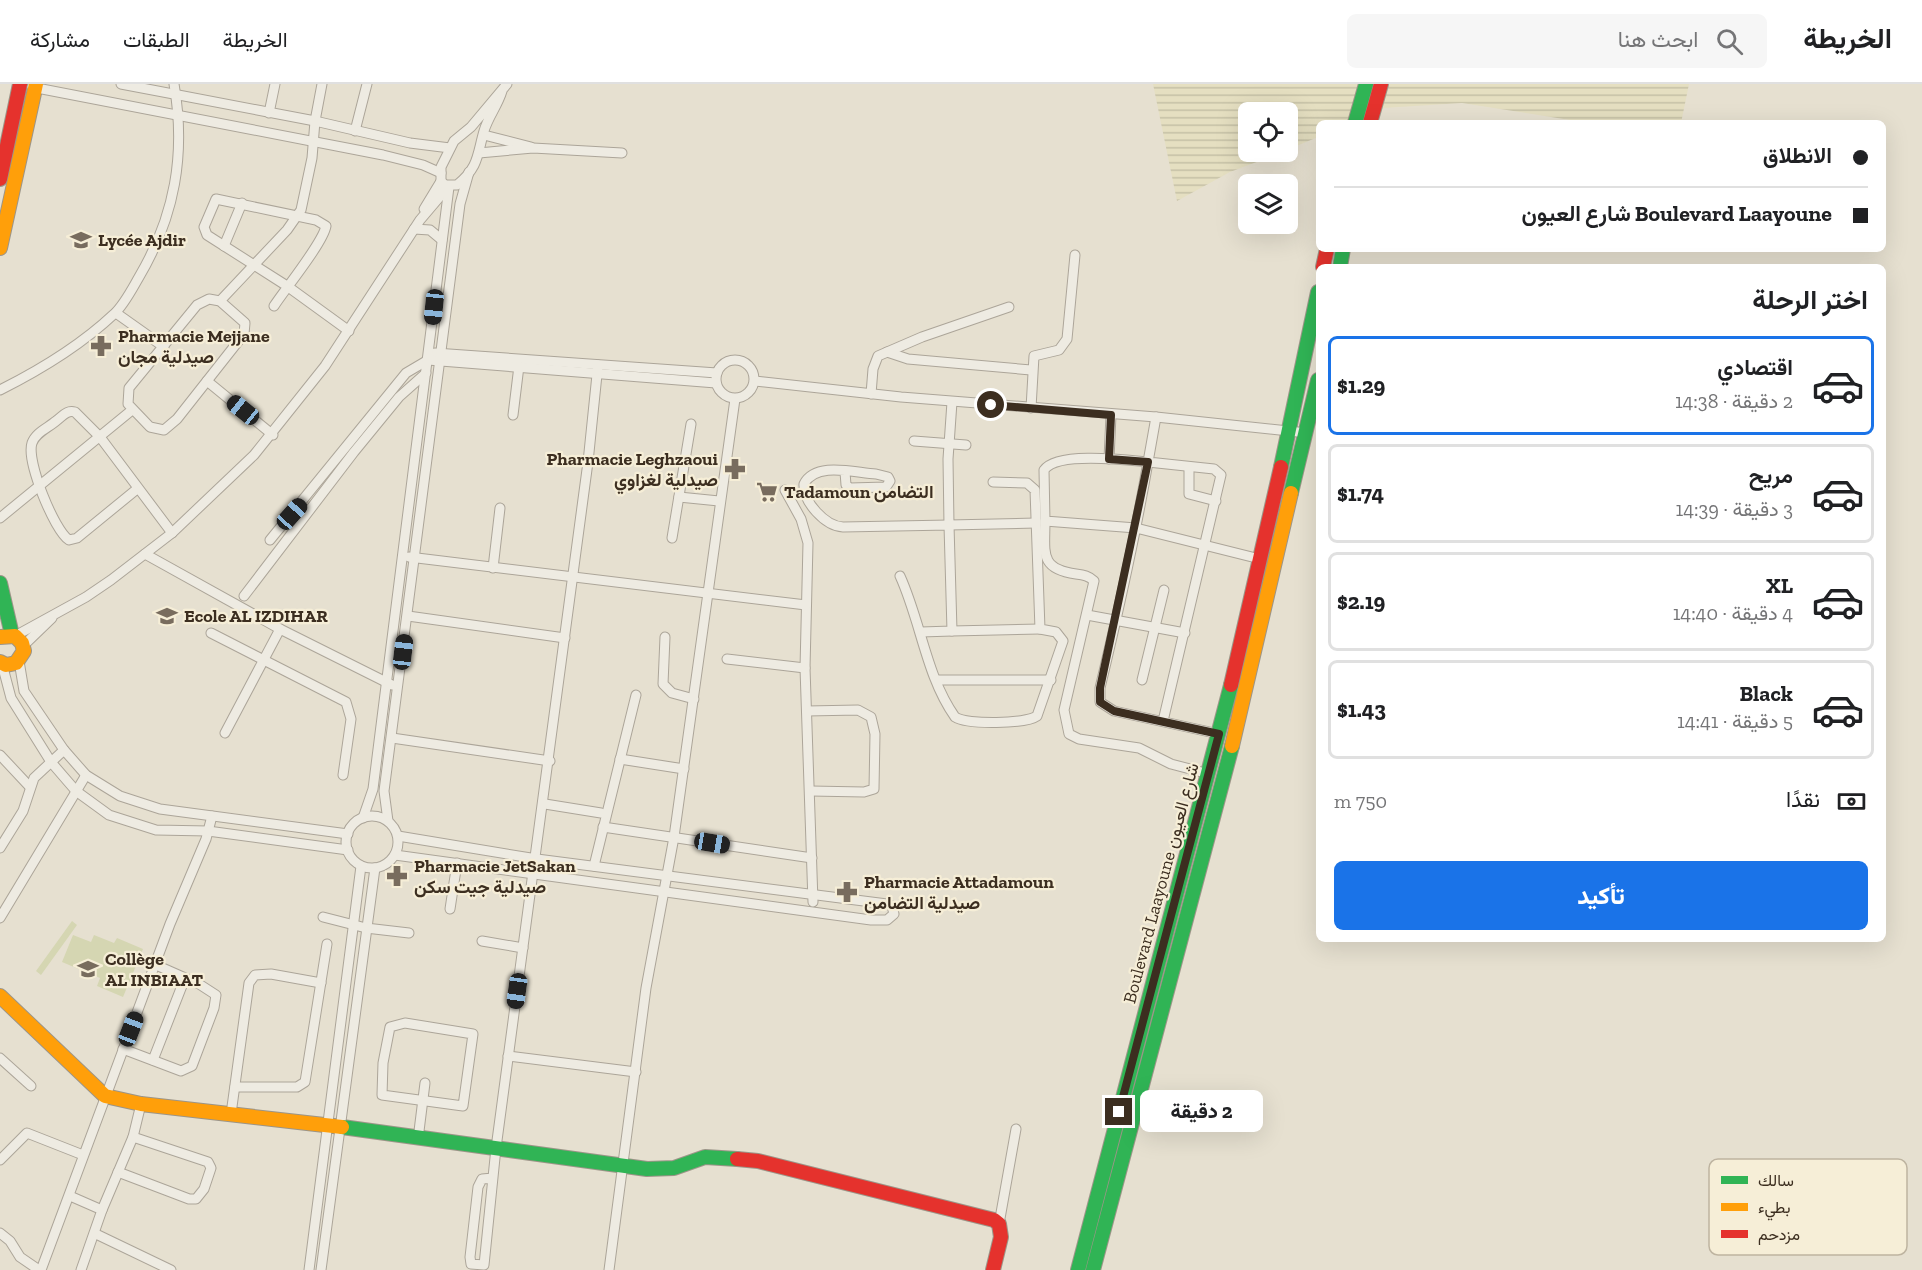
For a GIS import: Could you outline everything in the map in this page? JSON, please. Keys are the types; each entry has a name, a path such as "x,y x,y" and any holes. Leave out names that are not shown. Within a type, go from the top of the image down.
{"street":[{"path":"0,179 19,84 415,162 445,182 456,185 469,172"},
{"path":"121,84 315,121 410,143 450,148"},
{"path":"0,390 65,354 116,313 162,235 176,175 179,116 174,84"},
{"path":"269,113 275,84"},
{"path":"220,301 297,217 307,185 322,84"},
{"path":"356,131 367,84"},
{"path":"1356,120 1366,84"},
{"path":"1371,120 1381,84"},
{"path":"0,248 3,216 35,86"},
{"path":"363,818 373,789 404,557 429,356 450,148 458,137 471,127 504,87"},
{"path":"388,821 379,817 363,818 356,822 348,834 348,850 353,860 362,866 375,868 383,866 395,855 398,836 388,821 384,798 460,204 469,172 480,153 484,134 504,87"},
{"path":"471,127 477,128 484,134 533,148"},
{"path":"480,153 533,148 622,153"},
{"path":"13,639 86,597 145,554 172,532 273,435 326,366 445,182"},
{"path":"274,306 287,286 326,228 320,222 218,199 212,205 205,231 211,238 287,286 349,331"},
{"path":"224,246 242,203"},
{"path":"414,229 430,230 442,240"},
{"path":"1030,408 1032,360 1037,353 1054,351 1065,344 1075,255"},
{"path":"209,299 220,301 244,322 246,330 207,381 164,430 150,427 132,410 126,399 129,388 201,302 209,299"},
{"name":"Boulevard Laayoune شارع العيون","path":"1078,1270 1219,734 1291,431 1316,302"},
{"path":"871,394 875,359 922,337 1009,307"},
{"path":"116,313 164,347"},
{"path":"887,352 908,359 1032,370"},
{"path":"270,540 406,373 429,356 598,369 716,383"},
{"path":"441,357 519,366 717,373"},
{"path":"728,361 743,362 750,366 754,381 749,393 735,399 724,395 716,383 717,373 728,361"},
{"path":"513,415 519,366"},
{"path":"493,1178 482,1179 478,1187 471,1244 471,1264 483,1267 493,1178 496,1148 550,761 598,369"},
{"path":"244,596 354,452 399,398 426,373"},
{"path":"207,381 273,435"},
{"path":"754,381 952,402 1156,417 1307,433"},
{"name":"Boulevard Laayoune شارع العيون","path":"1093,1270 1214,821 1316,390"},
{"path":"609,1270 646,988 666,891 735,399"},
{"path":"952,402 948,444 952,631"},
{"path":"0,518 40,488 132,410"},
{"path":"138,489 77,538 69,540 57,526 40,488 31,448 37,435 67,412 73,411 100,437 172,532"},
{"path":"1109,459 1111,415"},
{"path":"1156,417 1136,528 1100,688 1100,702 1114,711 1219,734"},
{"path":"672,538 691,424"},
{"path":"914,441 966,445"},
{"path":"1040,630 1041,522 1047,466 1060,460 1109,459 1214,469 1220,472 1216,501 1162,721"},
{"path":"1189,468 1189,494 1216,501"},
{"path":"845,472 816,472 804,484 809,500 831,525 843,527 1041,522 1136,528 1260,559"},
{"path":"993,482 1032,484 1051,567 1058,571 1090,577 1094,580 1064,710 1069,734 1079,740 1139,748 1171,764 1209,774"},
{"path":"785,490 801,519 808,543 805,668 811,791 812,911"},
{"path":"679,497 719,501"},
{"path":"493,568 500,508"},
{"path":"145,554 280,629 399,688"},
{"path":"404,557 707,595 806,605"},
{"path":"900,576 921,632 929,663 955,717 960,721 980,722 1034,719 1041,711 1060,655 1063,638 1056,632 1040,630 921,632"},
{"path":"0,583 24,691 64,750 86,775 139,804 348,834"},
{"path":"1142,680 1164,590"},
{"path":"1087,615 1185,633"},
{"path":"408,616 565,638"},
{"path":"225,733 280,629"},
{"path":"211,633 346,702 351,719 343,775"},
{"path":"665,637 663,684 672,693 694,699"},
{"path":"727,659 805,668"},
{"path":"19,661 12,664 1,663 11,698 51,762 76,791 91,804 130,823 156,830 208,831 348,850"},
{"path":"938,680 1051,680"},
{"path":"594,866 636,695"},
{"path":"807,711 863,711 871,717 875,734 876,778 871,791 811,791"},
{"path":"392,738 550,761"},
{"path":"1,844 27,801 29,786 64,750"},
{"path":"0,755 29,786"},
{"path":"620,759 684,769"},
{"path":"0,918 86,775"},
{"path":"544,804 601,813"},
{"path":"0,1233 10,1241 20,1257 40,1270 70,1196 105,1096 212,816"},
{"path":"603,827 812,858"},
{"path":"395,855 717,897 880,921 891,919 894,910 887,904 813,897 537,859 398,836"},
{"path":"450,909 457,863"},
{"path":"321,1270 354,924 362,866"},
{"path":"309,1270 375,868"},
{"path":"717,897 720,883"},
{"path":"324,916 366,928 409,933"},
{"path":"482,941 523,948"},
{"path":"235,1086 297,1087 305,1082 327,944"},
{"path":"123,1049 177,1071 189,1069 206,1030 216,995 156,965"},
{"path":"231,1114 249,983 255,975 271,974 321,983"},
{"path":"153,1060 185,978"},
{"path":"0,996 105,1096 141,1104 647,1169 674,1168 705,1157 758,1161 980,1215 999,1224"},
{"path":"405,1023 472,1033 472,1054 464,1106 423,1102 381,1093 390,1027 405,1023"},
{"path":"508,1056 636,1072"},
{"path":"0,1058 30,1086"},
{"path":"418,1138 425,1083"},
{"path":"81,1270 96,1234 102,1210 133,1137 141,1104"},
{"path":"993,1270 1001,1237 999,1224 1016,1129"},
{"path":"0,1160 27,1133 83,1155"},
{"path":"118,1172 189,1199 196,1199 204,1189 211,1168 208,1162 133,1137"},
{"path":"70,1196 102,1210"},
{"path":"96,1234 171,1270"}],"shaded area":[{"path":"1153,84 1689,84 1682,120 1570,120 1462,103 1383,108 1359,120 1316,120 1316,138 1298,145 1298,102 1238,102 1238,162 1256,162 1230,172 1177,201"}],"green space":[{"path":"72,921 77,925 41,975 36,971"},
{"path":"73,935 91,942 94,935 114,943 117,938 143,949 123,997 97,986 100,978 62,962"}],"traffic: fast":[{"path":"1356,120 1366,84"},
{"path":"1340,264 1342,252"},
{"path":"1281,467 1316,301"},
{"path":"1291,493 1316,388"},
{"path":"0,583 12,635"},
{"path":"1078,1270 1231,685"},
{"path":"1093,1270 1232,746"},
{"path":"342,1127 647,1169 674,1168 705,1157 737,1159"}],"traffic: slow":[{"path":"0,248 36,84"},
{"path":"1232,746 1291,493"},
{"path":"0,637 15,636 22,643 24,651 16,663 6,665 0,662"},
{"path":"0,996 105,1096 141,1104 342,1127"}],"traffic: jam":[{"path":"0,179 20,84"},
{"path":"1371,120 1381,84"},
{"path":"1324,264 1326,252"},
{"path":"1231,685 1281,467"},
{"path":"737,1159 758,1161 994,1220 999,1224 1001,1237 993,1270"}],"place":[{"name":"Lycée Ajdir","path":"81,240"},
{"name":"Pharmacie Mejjane صيدلية مجان","path":"101,346"},
{"name":"Pharmacie Leghzaoui صيدلية لغزاوي","path":"735,469"},
{"name":"Tadamoun التضامن","path":"767,492"},
{"name":"Ecole AL IZDIHAR","path":"167,616"},
{"name":"Pharmacie JetSakan صيدلية جيت سكن","path":"397,876"},
{"name":"Pharmacie Attadamoun صيدلية التضامن","path":"847,892"},
{"name":"Collège AL INBIAAT","path":"88,969"}],"route":[{"path":"991,405 1111,415 1109,459 1148,462 1129,564 1100,688 1100,702 1114,711 1219,734 1119,1112"}]}
